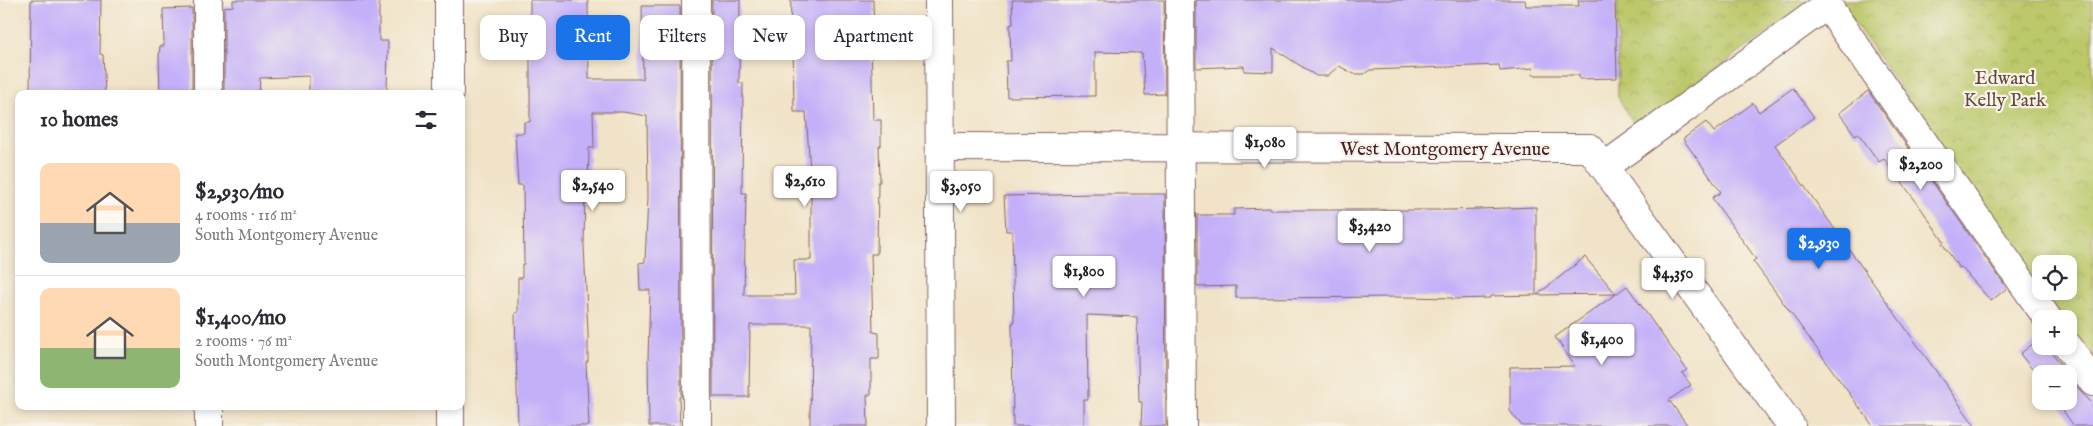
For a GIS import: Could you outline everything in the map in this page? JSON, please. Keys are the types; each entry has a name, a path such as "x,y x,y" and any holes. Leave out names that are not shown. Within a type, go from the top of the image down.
{"street":[{"path":"208,0 208,90"},
{"path":"449,0 449,90"},
{"path":"696,0 697,426"},
{"path":"939,0 941,426"},
{"path":"1180,0 1182,426"},
{"path":"1791,426 1597,158 1827,5 2042,310"},
{"name":"West Montgomery Avenue","path":"940,147 1181,147 1597,158"},
{"path":"2074,355 2093,382"},
{"path":"209,410 209,426"},
{"path":"450,410 450,426"}],"green space":[{"path":"1617,0 1812,0 1636,128 1618,97"},
{"name":"Edward Kelly Park","path":"1839,0 2093,0 2093,366 2077,343 2077,310 2054,310 2047,300 2077,300 2077,255 2032,255 2032,279"}],"building":[{"path":"31,0 101,0 100,54 103,55 105,90 30,90"},
{"path":"233,0 379,0 379,41 388,41 387,90 309,90 309,76 260,78 259,90 224,90 224,7 233,6"},
{"path":"530,0 588,0 588,15 556,15 556,60 589,60 589,79 643,79 643,60 680,60 680,426 649,426 650,290 640,290 639,263 645,262 648,197 647,116 623,112 593,112 594,148 589,148 588,185 585,185 584,245 588,333 588,362 586,362 589,426 518,426 515,313 518,312 518,278 522,278 522,264 524,264 523,185 518,185 515,133 524,133 524,122 530,122 530,60 546,60 546,15 530,15"},
{"path":"712,0 740,0 740,15 734,15 734,60 739,60 739,83 743,83 742,193 746,193 744,295 795,295 794,260 811,260 811,184 806,112 794,112 793,60 805,60 805,15 791,15 791,0 873,0 873,15 815,15 815,60 872,60 873,120 881,120 877,254 871,254 873,332 879,333 879,359 871,359 871,395 867,395 868,426 810,426 811,325 750,325 749,397 713,397 712,60 724,60 724,15 712,15"},
{"path":"1012,0 1164,0 1165,94 1145,95 1142,53 1095,52 1095,96 1007,97 1006,61 1011,61 1010,25 1013,24"},
{"path":"1196,0 1525,0 1526,6 1579,6 1578,0 1615,0 1617,78 1579,79 1579,75 1532,75 1533,68 1500,71 1499,65 1370,70 1364,74 1354,74 1339,66 1327,76 1316,76 1273,48 1273,72 1244,71 1244,66 1196,68"},
{"path":"642,6 680,6 680,15 642,15"},
{"path":"192,8 192,90 160,90 159,56 160,46 164,46 163,9"},
{"path":"1793,88 1814,117 1775,145 1975,426 1873,426 1753,261 1756,259 1712,198 1721,192 1683,139 1706,122 1714,132 1753,103 1759,112"},
{"path":"1868,91 2007,288 1991,301 1961,267 1959,268 1918,204 1884,159 1879,162 1858,133 1855,135 1839,113"},
{"path":"1165,194 1166,426 1141,426 1142,402 1139,402 1137,317 1087,315 1088,400 1084,400 1084,426 1013,426 1012,323 1014,323 1012,231 1006,231 1004,196"},
{"path":"1536,207 1536,295 1452,299 1409,297 1236,298 1236,286 1197,287 1197,215 1234,215 1234,209 1271,208 1271,210 1450,210"},
{"path":"1585,257 1616,294 1537,295"},
{"path":"1627,286 1687,370 1682,373 1691,385 1669,400 1688,426 1522,426 1510,411 1510,367 1575,366 1555,337"},
{"path":"2032,344 2032,355 2054,355 2061,365 2032,365 2032,369 2020,354"},
{"path":"2077,386 2093,404 2093,426 2074,426 2062,410 2077,410"}]}
